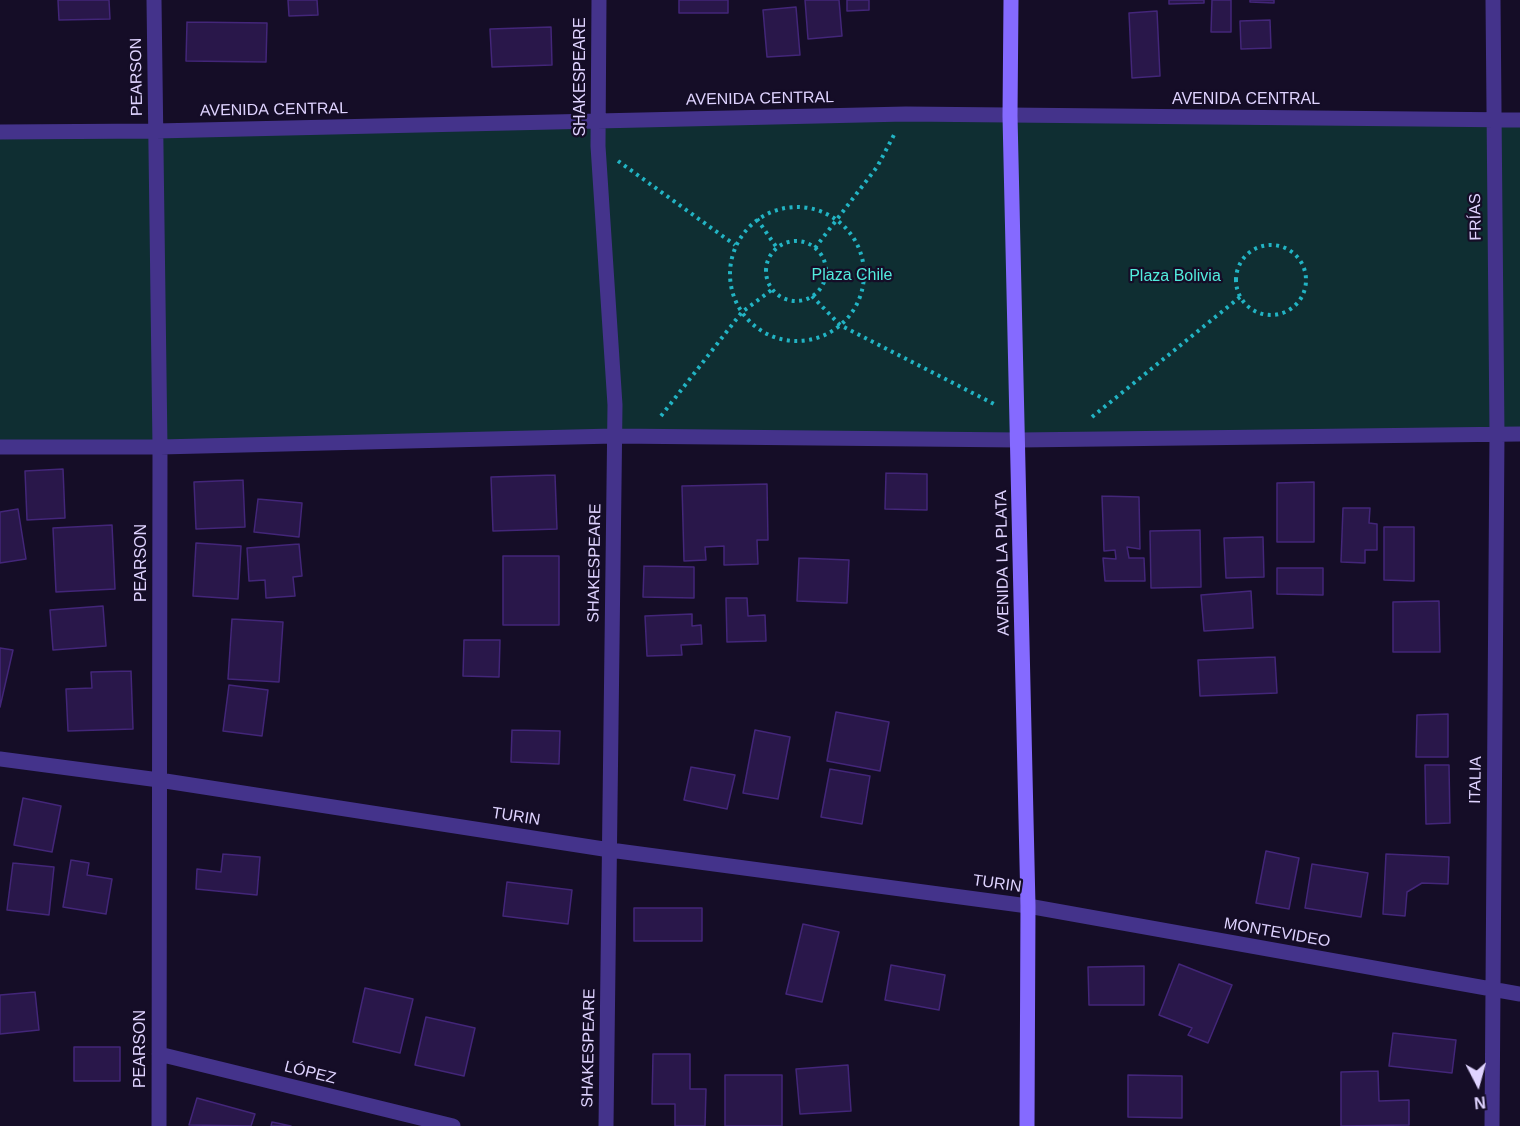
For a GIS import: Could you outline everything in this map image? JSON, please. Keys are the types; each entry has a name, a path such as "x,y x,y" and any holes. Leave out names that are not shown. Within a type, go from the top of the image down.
{"main road":[{"name":"AVENIDA LA PLATA","path":"1011,0 1010,117 1028,906 1027,1126"}],"street":[{"name":"PEARSON","path":"154,0 160,447 159,1126"},
{"name":"SHAKESPEARE","path":"599,0 598,146 615,405 606,1126"},
{"name":"FRÍAS","path":"1493,0 1497,434"},
{"name":"AVENIDA CENTRAL","path":"0,132 156,131 906,114 1010,117 1520,120"},
{"name":"ITALIA","path":"1492,1126 1497,434"},
{"path":"0,447 160,447 614,436 1064,440 1520,434"},
{"name":"TURIN","path":"0,759 159,780 610,850 1028,906"},
{"name":"MONTEVIDEO","path":"1028,906 1520,994"},
{"name":"LÓPEZ","path":"159,1054 453,1126"}],"path":[{"path":"815,248 877,167 906,114"},
{"path":"598,146 735,245"},
{"path":"786,207 808,207 829,213 838,220 847,227 859,246 865,268 863,291 853,312 840,325 816,339 794,342 771,336 752,325 742,312 730,287 729,266 735,245 747,226 757,219 786,207"},
{"path":"757,219 777,248"},
{"path":"796,242 815,248 825,263 826,273 819,290 812,296 794,301 784,298 773,289 766,275 767,265 777,248 796,242"},
{"path":"1262,246 1286,247 1302,264 1306,275 1305,287 1294,307 1273,315 1261,315 1251,310 1240,297 1235,281 1237,269 1251,250 1262,246"},
{"path":"646,436 742,312 773,289"},
{"path":"812,296 840,325 1018,416"},
{"path":"1064,440 1240,297"}],"green space":[{"path":"599,120 1520,120 1520,437 0,447 0,132"}],"building":[{"path":"58,0 109,0 110,19 59,20"},
{"path":"288,0 317,0 318,15 289,16"},
{"path":"679,0 728,0 728,13 679,13"},
{"path":"805,0 839,0 842,36 808,39"},
{"path":"847,0 869,0 869,10 847,11"},
{"path":"1169,0 1204,0 1204,3 1169,4"},
{"path":"1212,0 1231,0 1231,32 1211,32"},
{"path":"1250,0 1274,0 1274,3 1250,2"},
{"path":"796,7 800,55 767,57 763,10"},
{"path":"1157,11 1160,76 1132,78 1129,13"},
{"path":"1270,20 1271,48 1241,49 1240,21"},
{"path":"187,22 267,23 266,62 186,61"},
{"path":"551,27 552,65 492,67 490,29"},
{"path":"63,469 65,518 27,520 25,471"},
{"path":"886,473 927,474 927,510 885,509"},
{"path":"555,475 557,529 493,531 491,477"},
{"path":"243,480 245,527 196,529 194,482"},
{"path":"1314,482 1314,542 1277,542 1277,483"},
{"path":"767,484 768,540 757,540 758,564 724,565 724,546 705,547 706,560 684,561 682,486"},
{"path":"1102,496 1139,497 1140,549 1127,547 1129,558 1144,558 1145,581 1105,581 1103,558 1116,559 1115,550 1104,551"},
{"path":"258,499 302,503 299,537 254,532"},
{"path":"1343,508 1370,508 1369,523 1377,524 1377,550 1365,550 1365,563 1341,562"},
{"path":"18,509 26,559 0,563 0,512"},
{"path":"112,525 115,589 56,592 53,528"},
{"path":"1384,527 1414,527 1414,581 1384,580"},
{"path":"1200,530 1201,587 1151,588 1150,531"},
{"path":"1263,537 1264,577 1226,578 1224,538"},
{"path":"196,543 241,546 238,599 193,596"},
{"path":"299,544 302,576 293,577 295,596 266,598 265,580 249,581 247,548"},
{"path":"503,556 559,556 559,625 503,625"},
{"path":"799,558 849,560 847,603 797,601"},
{"path":"644,566 694,567 694,598 643,597"},
{"path":"1277,568 1323,568 1323,595 1277,594"},
{"path":"1251,591 1253,628 1204,631 1201,595"},
{"path":"726,598 747,598 748,616 765,615 766,641 727,642"},
{"path":"1439,601 1440,652 1393,652 1393,602"},
{"path":"103,606 106,646 53,650 50,610"},
{"path":"692,614 692,626 701,625 702,644 681,645 682,655 647,656 645,616"},
{"path":"232,619 283,622 279,682 228,679"},
{"path":"464,640 500,640 499,677 463,676"},
{"path":"0,648 13,650 0,707"},
{"path":"1275,657 1277,693 1200,696 1198,660"},
{"path":"131,671 133,729 68,731 66,689 92,688 91,672"},
{"path":"229,685 268,690 262,736 223,731"},
{"path":"836,712 889,722 880,771 827,761"},
{"path":"1448,714 1448,757 1416,757 1417,715"},
{"path":"512,730 560,731 559,764 511,762"},
{"path":"755,730 790,737 778,799 743,793"},
{"path":"1425,765 1449,765 1450,823 1426,824"},
{"path":"691,767 735,775 727,809 684,800"},
{"path":"830,769 870,776 862,824 821,817"},
{"path":"23,798 61,806 52,852 14,845"},
{"path":"1266,851 1299,858 1289,909 1256,903"},
{"path":"223,854 260,857 257,895 196,889 197,869 221,872"},
{"path":"1386,854 1449,857 1448,884 1422,883 1407,892 1405,916 1383,914"},
{"path":"71,860 89,863 87,875 112,879 106,914 63,907"},
{"path":"13,863 54,867 49,915 7,910"},
{"path":"1312,864 1368,873 1361,917 1305,908"},
{"path":"507,882 572,890 568,924 503,916"},
{"path":"634,908 702,908 702,941 634,941"},
{"path":"803,924 839,932 822,1002 786,994"},
{"path":"1179,964 1232,985 1208,1043 1188,1035 1192,1028 1159,1015"},
{"path":"891,965 945,975 939,1010 885,1000"},
{"path":"1144,966 1144,1005 1089,1005 1088,967"},
{"path":"365,988 413,999 400,1053 353,1042"},
{"path":"35,992 39,1030 0,1034 0,995"},
{"path":"426,1017 475,1028 464,1076 415,1065"},
{"path":"1393,1033 1456,1040 1452,1073 1389,1066"},
{"path":"74,1047 120,1047 120,1081 74,1081"},
{"path":"653,1054 690,1054 690,1089 706,1089 705,1126 675,1126 675,1104 652,1104"},
{"path":"848,1065 851,1111 800,1114 796,1069"},
{"path":"1378,1071 1379,1101 1409,1100 1409,1125 1341,1126 1341,1072"},
{"path":"725,1075 782,1075 782,1126 725,1126"},
{"path":"1128,1075 1182,1076 1182,1118 1128,1117"},
{"path":"197,1098 255,1114 251,1126 189,1125"},
{"path":"272,1122 291,1126 271,1126"}],"park label":[{"name":"Plaza Chile","path":"852,276"},
{"name":"Plaza Bolivia","path":"1175,277"}]}
